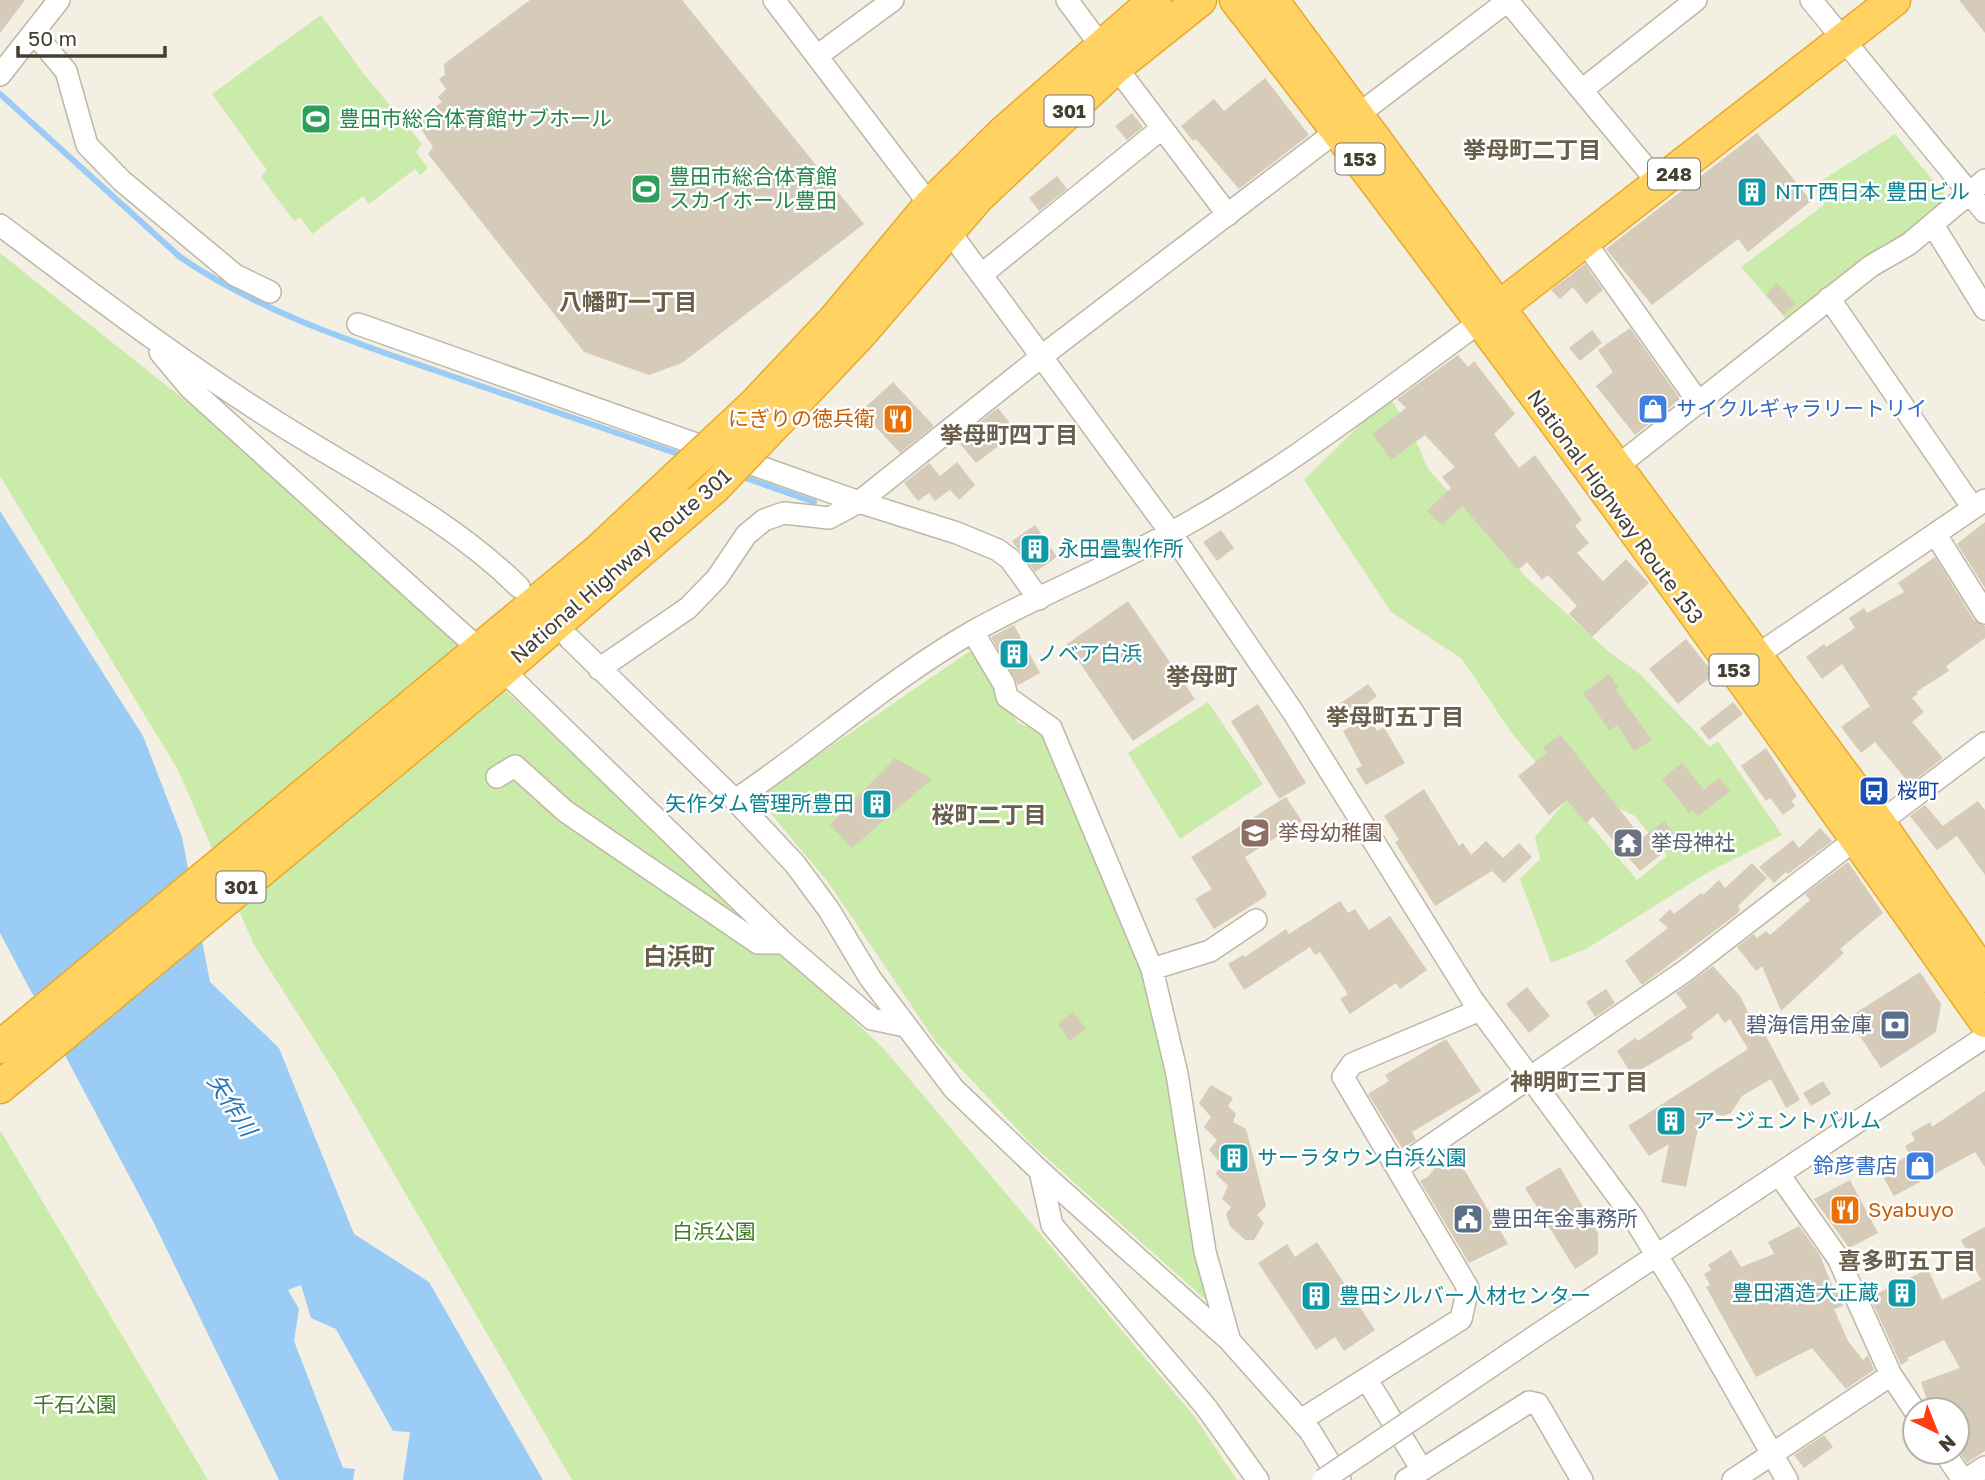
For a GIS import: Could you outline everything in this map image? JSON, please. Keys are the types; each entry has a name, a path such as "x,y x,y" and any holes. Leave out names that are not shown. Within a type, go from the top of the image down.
{"highway":[{"name":"National Highway Route 301","path":"0,1047 598,551 677,477 766,412 861,333 978,197 1109,56 1155,0"},
{"name":"National Highway Route 301","path":"0,1087 492,679 714,488 835,319 930,205 1004,132 1109,56 1200,0"},
{"name":"National Highway Route 153","path":"1236,0 1348,122"},
{"name":"National Highway Route 153","path":"1272,0 1348,122 1868,830 1985,976"},
{"name":"248","path":"1490,314 1660,185 1894,0"},
{"name":"National Highway Route 153","path":"1490,314 1615,468 1745,664"},
{"name":"National Highway Route 153","path":"1868,830 1985,1021"}],"street":[{"path":"0,75 59,0"},
{"path":"774,0 930,205 1171,533 1293,712 1480,1010 1633,1217 1787,1480"},
{"path":"817,56 893,0"},
{"path":"1067,0 1228,215"},
{"path":"599,669 688,608 717,578 746,534 764,520 784,513 829,517 859,502 1042,356 1508,0 1660,185"},
{"path":"1582,90 1696,0"},
{"path":"1811,0 1977,186 1985,212"},
{"path":"34,33 66,71 87,145 122,181 235,275 270,292"},
{"path":"981,275 1161,129"},
{"path":"1615,468 1829,298 1933,225 1977,186"},
{"path":"0,225 157,343 278,423 437,521 519,587"},
{"path":"1933,225 1985,309"},
{"path":"1585,242 1699,403"},
{"path":"1745,664 1979,504 1829,298"},
{"path":"734,800 779,771 885,687 973,632 1171,533 1322,439 1490,314"},
{"path":"358,324 859,502 957,533 998,550 1010,559 1038,600"},
{"path":"157,343 168,364 190,388 468,658"},
{"path":"1936,534 1985,612"},
{"path":"973,632 1004,684 1007,697 1051,728 1152,969 1177,1074 1205,1252 1229,1340"},
{"path":"570,639 734,800 795,864 829,910 870,978 954,1089 1040,1171 1229,1340 1301,1420 1340,1480"},
{"path":"492,679 872,1019 905,1026"},
{"path":"1398,1168 1685,971 1985,743"},
{"path":"497,777 515,765 565,811 758,943 784,943"},
{"path":"1152,969 1200,954 1256,920"},
{"path":"1301,1420 1461,1319 1468,1288 1343,1077 1352,1064 1480,1010"},
{"path":"1323,1480 1985,1037"},
{"path":"1040,1171 1052,1225 1206,1407 1258,1480"},
{"path":"1780,1176 1838,1258 1891,1375 1905,1396"},
{"path":"1733,1480 1891,1375"},
{"path":"1367,1380 1414,1475 1529,1402 1538,1404 1582,1480"},
{"path":"1964,1480 1985,1467"}],"green space":[{"name":"豊田市総合体育館サブホール","path":"321,15 363,73 422,144 416,152 428,168 420,175 415,169 369,204 363,196 312,234 300,217 294,221 261,177 267,170 212,94"},
{"path":"1895,134 1951,203 1789,322 1741,267 1825,204 1813,186"},
{"name":"白浜公園","path":"0,253 276,473 884,1049 1194,1416 1237,1480 572,1480 336,1074 254,945 178,770 0,476"},
{"path":"1389,396 1414,436 1428,469 1527,578 1609,652 1639,673 1710,747 1718,741 1782,835 1707,873 1586,949 1551,963 1520,879 1540,859 1535,837 1568,799 1637,880 1667,856 1635,816 1544,772 1511,732 1462,659 1391,612 1304,480"},
{"path":"973,649 1018,723 1045,733 1096,842 1153,1003 1215,1308 1030,1143 936,1042 828,882 757,797"},
{"path":"1208,702 1263,784 1180,839 1128,753"},
{"name":"千石公園","path":"0,1130 208,1480 0,1480"}],"water":[{"name":"矢作川","path":"0,511 143,736 182,837 210,982 279,1048 354,1234 429,1282 543,1480 403,1480 410,1432 393,1431 336,1329 311,1318 301,1285 288,1290 299,1309 294,1341 343,1468 355,1469 353,1480 279,1480 152,1219 0,933"}],"building":[{"path":"0,0 25,0 0,33"},
{"name":"豊田市総合体育館 スカイホール豊田","path":"530,0 682,0 864,224 682,363 649,375 584,352 428,154 433,147 415,120 442,102 438,97 446,89 439,79 445,75 444,64"},
{"path":"1959,0 1985,0 1985,33"},
{"path":"1265,78 1309,135 1239,189 1196,139 1193,141 1181,126 1214,99 1224,111"},
{"path":"1132,113 1143,127 1127,140 1115,126"},
{"path":"1757,133 1811,201 1748,252 1738,239 1652,305 1606,249"},
{"path":"1057,176 1067,189 1039,211 1029,198"},
{"path":"1585,264 1603,290 1586,304 1573,287 1560,299 1551,290"},
{"path":"1777,283 1796,304 1783,315 1766,295"},
{"path":"1630,328 1680,399 1635,435 1596,386 1613,372 1598,350"},
{"path":"1592,330 1602,343 1580,361 1569,348"},
{"path":"1458,355 1468,367 1474,361 1515,414 1494,434 1519,468 1535,455 1582,520 1575,526 1589,543 1577,553 1603,581 1626,559 1649,583 1592,637 1569,614 1577,606 1548,575 1542,580 1527,562 1518,570 1462,506 1442,525 1427,511 1451,488 1442,477 1455,467 1425,435 1391,460 1372,434 1406,408 1397,399"},
{"name":"にぎりの徳兵衛","path":"893,382 934,426 900,453 861,411"},
{"path":"998,408 1017,432 976,463 957,440"},
{"path":"957,462 975,485 959,500 950,490 935,501 929,493 918,501 904,483 929,463 940,476"},
{"path":"1985,522 1985,588 1957,544"},
{"name":"永田畳製作所","path":"1035,525 1057,557 1035,572 1012,541"},
{"path":"1221,530 1234,548 1217,561 1203,542"},
{"path":"1935,557 1974,620 1985,626 1985,638 1946,666 1949,671 1916,692 1918,694 1912,698 1924,712 1912,722 1943,758 1910,784 1875,742 1861,753 1841,727 1870,706 1842,664 1822,679 1806,657 1855,628 1849,618 1864,608 1867,613 1904,592 1898,583"},
{"path":"1128,601 1195,699 1133,741 1067,644"},
{"name":"ノベア白浜","path":"1014,625 1040,673 1018,685 991,637"},
{"path":"1686,639 1714,674 1678,704 1649,669"},
{"path":"1609,674 1619,688 1616,690 1652,740 1634,751 1617,725 1610,731 1583,693"},
{"path":"1368,684 1377,696 1364,706 1377,731 1384,727 1405,763 1366,785 1356,769 1362,766 1343,731 1352,726 1338,705"},
{"path":"1733,702 1743,714 1709,740 1700,728"},
{"path":"1258,704 1306,783 1279,799 1231,721"},
{"path":"1560,734 1642,838 1664,821 1679,840 1640,871 1593,817 1586,823 1567,800 1549,815 1518,776 1547,753 1543,748"},
{"path":"1766,748 1797,796 1791,801 1795,806 1783,815 1770,798 1766,801 1741,766"},
{"name":"矢作ダム管理所豊田","path":"895,758 932,779 852,848 830,825"},
{"path":"1682,763 1704,790 1719,778 1730,791 1698,816 1693,810 1689,813 1662,779"},
{"path":"1424,789 1459,846 1463,843 1471,855 1486,841 1503,858 1519,843 1532,857 1504,883 1492,871 1435,906 1395,842 1399,840 1384,816"},
{"path":"1286,797 1302,821 1245,857 1267,894 1214,929 1195,899 1212,889 1191,857"},
{"path":"1978,801 1985,810 1985,875 1957,836 1937,850 1910,816 1925,805 1943,826"},
{"path":"1820,828 1832,841 1774,883 1759,867 1793,840 1799,848"},
{"path":"1848,862 1883,913 1840,949 1844,953 1781,1011 1762,966 1756,971 1737,947 1754,934 1757,938 1766,931 1770,935 1810,900 1805,894"},
{"path":"1752,863 1767,878 1738,906 1740,910 1737,914 1642,985 1625,961 1668,928 1659,920 1670,909 1674,914 1701,893 1703,895 1719,880 1725,888"},
{"path":"1340,901 1348,913 1355,909 1369,930 1390,916 1427,970 1400,989 1396,983 1350,1014 1340,999 1348,994 1320,952 1315,955 1310,947 1244,990 1228,964 1243,955 1245,957 1286,929 1289,934"},
{"path":"1713,966 1740,996 1756,1028 1760,1025 1800,1100 1786,1108 1771,1079 1742,1096 1731,1113 1723,1116 1713,1113 1697,1133 1686,1187 1661,1182 1669,1144 1649,1156 1628,1126 1748,1049 1730,1019 1724,1023 1718,1013 1691,1034 1694,1038 1632,1075 1617,1051 1635,1038 1638,1041 1687,1007 1676,993"},
{"name":"碧海信用金庫","path":"1920,972 1941,1004 1936,1032 1881,1068 1848,1018"},
{"path":"1527,987 1550,1016 1529,1033 1506,1004"},
{"path":"1606,989 1615,1003 1595,1017 1586,1002"},
{"path":"1073,1012 1086,1029 1070,1041 1058,1024"},
{"path":"1446,1039 1481,1091 1412,1132 1416,1140 1402,1148 1368,1094 1389,1081 1385,1075"},
{"path":"1823,1081 1831,1094 1811,1106 1803,1093"},
{"name":"サーラタウン白浜公園","path":"1211,1085 1233,1098 1228,1106 1236,1114 1233,1122 1246,1129 1266,1206 1257,1215 1264,1223 1254,1240 1245,1240 1230,1226 1226,1214 1231,1207 1222,1199 1228,1186 1215,1173 1223,1166 1209,1150 1217,1140 1204,1127 1211,1117 1199,1103"},
{"path":"1985,1091 1985,1167 1975,1152 1894,1196 1880,1172 1910,1155 1905,1146 1915,1140 1911,1133 1930,1122 1932,1127"},
{"name":"豊田年金事務所","path":"1458,1159 1508,1244 1469,1263 1420,1181 1429,1176 1436,1166 1447,1165"},
{"path":"1560,1167 1598,1233 1598,1254 1575,1269 1525,1188"},
{"path":"1850,1180 1878,1233 1849,1248 1814,1199"},
{"path":"1799,1226 1820,1255 1834,1291 1837,1290 1843,1306 1834,1309 1848,1341 1863,1360 1868,1355 1874,1370 1846,1389 1812,1348 1756,1377 1706,1287 1710,1285 1704,1274 1711,1270 1708,1265 1731,1250 1741,1267 1774,1254 1768,1242"},
{"path":"1985,1227 1985,1451 1971,1460 1971,1396 1926,1396 1921,1382 1960,1368 1944,1340 1907,1358 1909,1360 1901,1365 1870,1297 1928,1269 1942,1300 1981,1280 1961,1240"},
{"name":"豊田シルバー人材センター","path":"1317,1242 1375,1330 1344,1351 1335,1337 1316,1350 1258,1263 1287,1244 1295,1257"},
{"path":"1824,1435 1833,1447 1804,1468 1794,1455"}],"waterway":[{"path":"0,94 180,257 241,293 304,323 370,348 684,456"},
{"path":"740,476 814,502"}],"place":[{"name":"豊田市総合体育館サブホール","path":"316,119"},
{"name":"豊田市総合体育館 スカイホール豊田","path":"646,189"},
{"name":"NTT西日本 豊田ビル","path":"1752,192"},
{"name":"サイクルギャラリートリイ","path":"1653,409"},
{"name":"にぎりの徳兵衛","path":"898,419"},
{"name":"永田畳製作所","path":"1035,549"},
{"name":"ノベア白浜","path":"1014,654"},
{"name":"桜町","path":"1874,791"},
{"name":"矢作ダム管理所豊田","path":"877,804"},
{"name":"挙母幼稚園","path":"1255,833"},
{"name":"挙母神社","path":"1628,843"},
{"name":"碧海信用金庫","path":"1895,1025"},
{"name":"アージェントバルム","path":"1671,1121"},
{"name":"サーラタウン白浜公園","path":"1234,1158"},
{"name":"鈴彦書店","path":"1920,1166"},
{"name":"Syabuyo","path":"1845,1210"},
{"name":"豊田年金事務所","path":"1468,1219"},
{"name":"豊田酒造大正蔵","path":"1902,1293"},
{"name":"豊田シルバー人材センター","path":"1316,1296"}],"district":[{"name":"挙母町二丁目","path":"1532,150"},
{"name":"八幡町一丁目","path":"628,302"},
{"name":"挙母町四丁目","path":"1009,435"},
{"name":"挙母町","path":"1202,677"},
{"name":"挙母町五丁目","path":"1395,717"},
{"name":"桜町二丁目","path":"989,815"},
{"name":"白浜町","path":"679,957"},
{"name":"神明町三丁目","path":"1579,1082"},
{"name":"喜多町五丁目","path":"1907,1261"}]}
